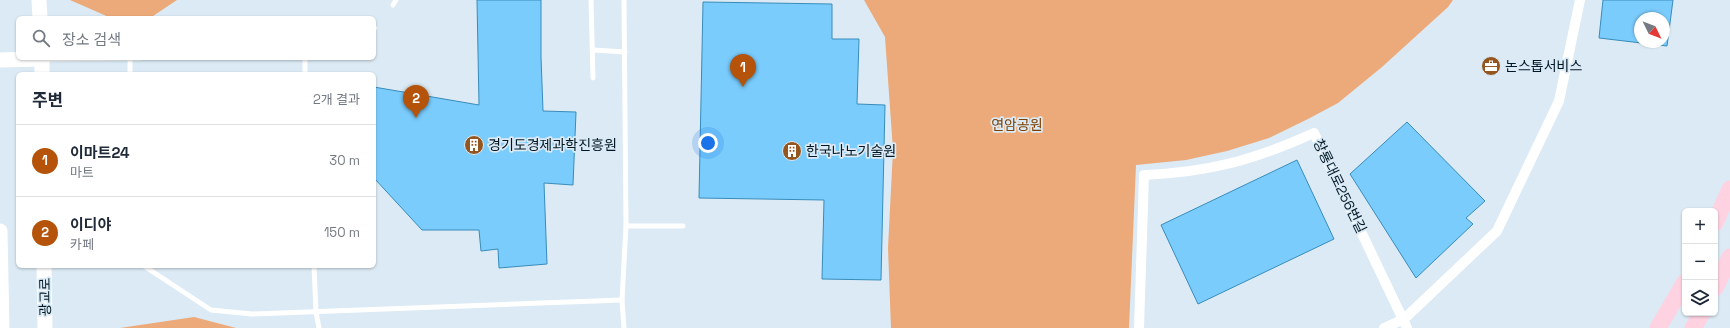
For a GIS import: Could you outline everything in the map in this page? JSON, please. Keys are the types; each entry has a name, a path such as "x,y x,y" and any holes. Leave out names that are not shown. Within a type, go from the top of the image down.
{"main road":[{"path":"39,0 40,16"},
{"path":"0,60 16,59"},
{"path":"42,60 42,72"},
{"path":"1718,216 1730,189"},
{"path":"0,231 2,328"},
{"path":"1718,282 1730,257"},
{"name":"광교로","path":"44,268 45,328"},
{"path":"1658,328 1682,287"},
{"path":"1693,328 1700,316"}],"street":[{"path":"1384,328 1406,323 1497,231 1559,101 1580,0"},
{"name":"창룡대로256번길","path":"1139,328 1144,175 1181,174 1221,167 1280,148 1314,133 1406,323"}],"lane":[{"path":"393,5 396,0"},
{"path":"591,0 593,78"},
{"path":"624,0 626,226 622,300 624,328"},
{"path":"593,50 625,52"},
{"path":"130,60 130,72"},
{"path":"304,60 305,72"},
{"path":"626,226 683,226"},
{"path":"147,268 211,310 252,314 622,300"},
{"path":"314,268 316,312 319,328"}],"green space":[{"path":"70,0 177,0 153,16 106,16"},
{"name":"연암공원","path":"864,0 1453,0 1448,7 1382,67 1338,103 1308,119 1269,138 1227,151 1186,160 1136,165 1129,328 891,328 888,248 893,150 885,37"},
{"path":"194,317 236,328 120,328"}],"building":[{"name":"경기도경제과학진흥원","path":"477,0 541,0 543,111 576,112 573,185 544,183 547,264 499,268 498,249 481,251 479,230 422,230 376,180 376,87 479,105"},
{"path":"1603,0 1673,0 1670,23 1670,12 1634,12 1634,42 1599,38"},
{"name":"한국나노기술원","path":"703,2 832,4 832,39 859,39 857,104 885,105 881,280 822,279 824,200 699,198"},
{"path":"1407,122 1485,201 1466,218 1473,224 1416,278 1350,174"},
{"path":"1297,160 1334,239 1198,304 1161,225"}],"place":[{"name":"논스톱서비스","path":"1491,66"},
{"name":"이마트24","path":"743,87"},
{"name":"이디야","path":"416,118"},
{"name":"경기도경제과학진흥원","path":"474,145"},
{"name":"한국나노기술원","path":"792,151"}]}
